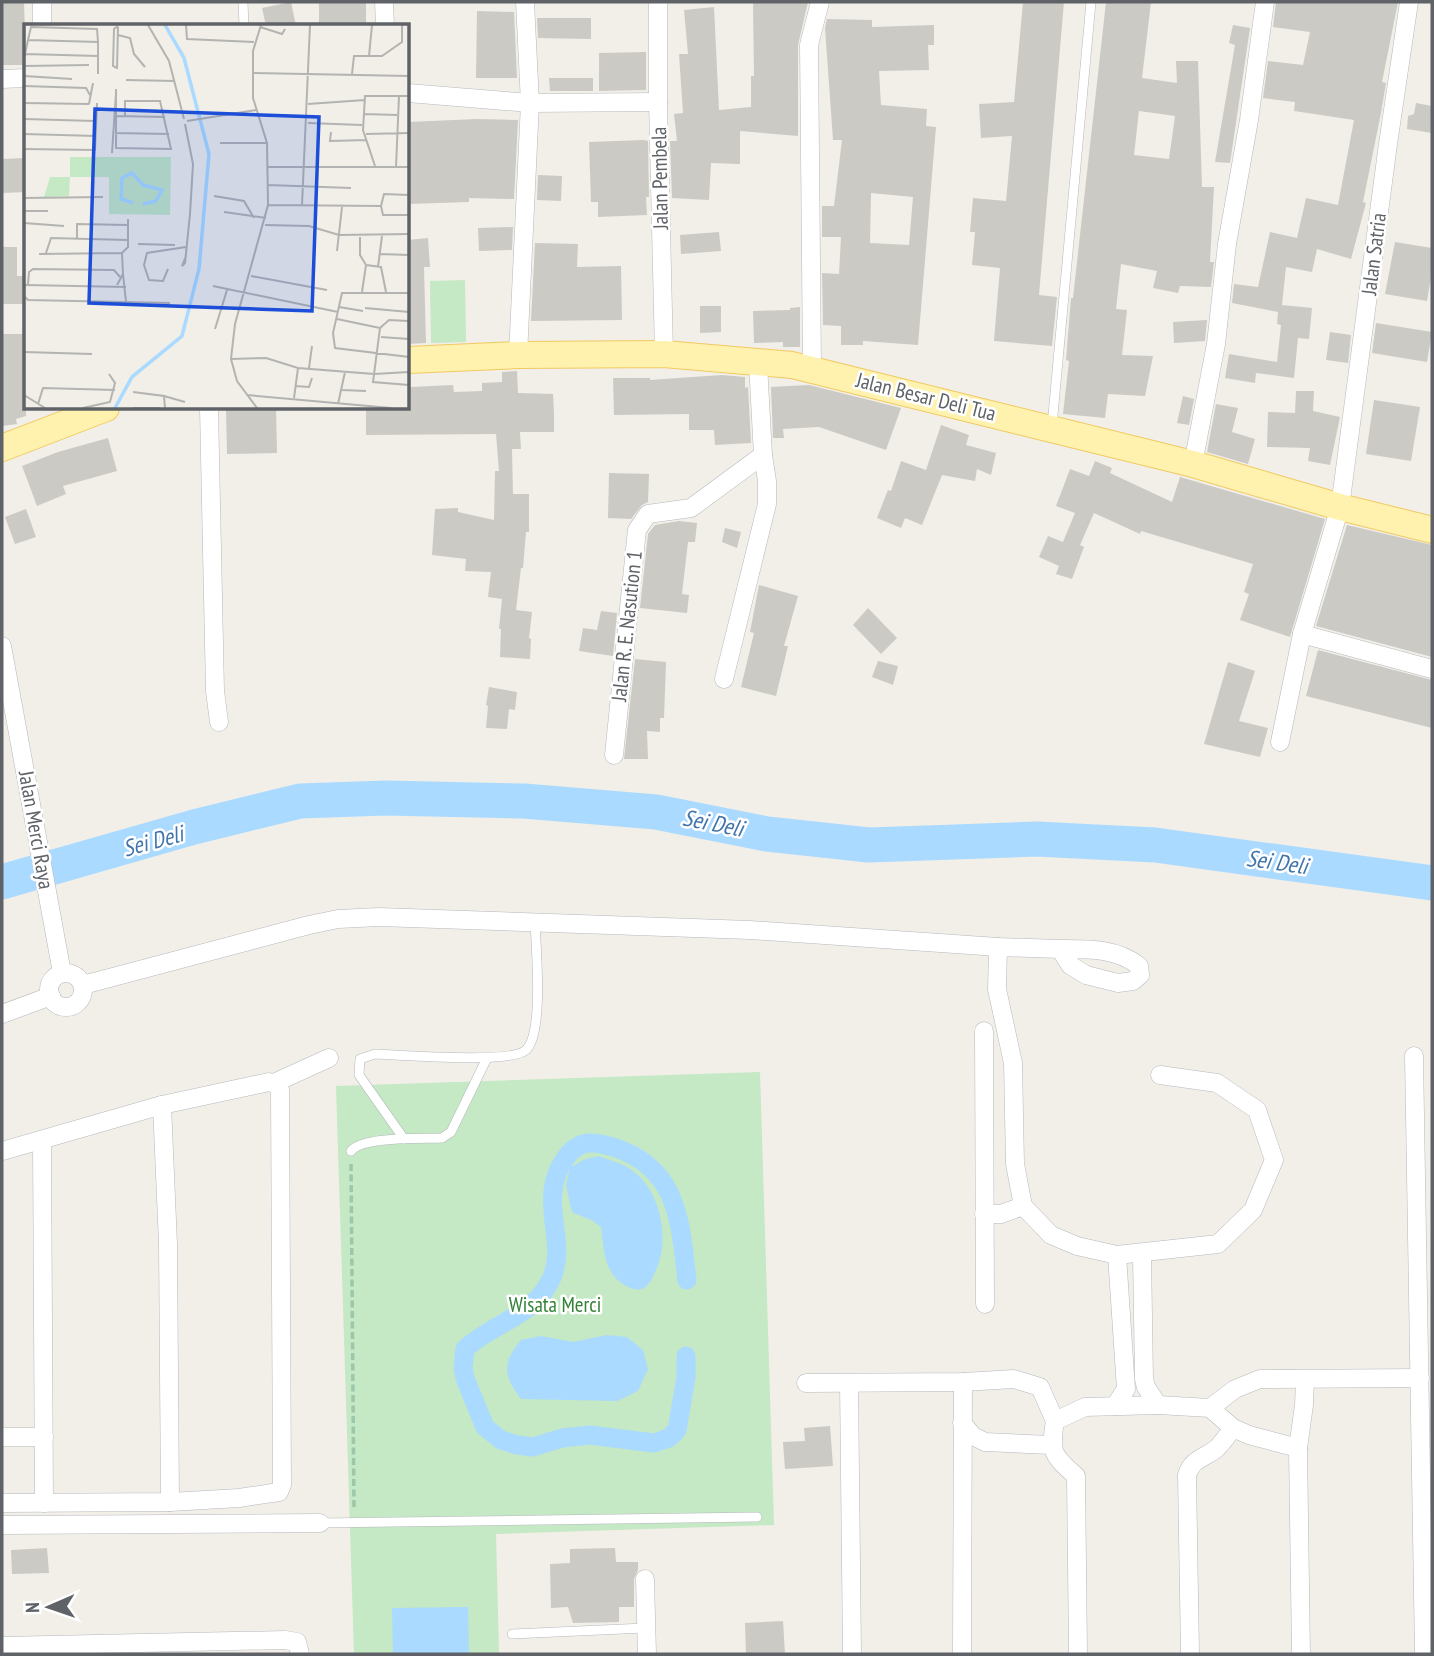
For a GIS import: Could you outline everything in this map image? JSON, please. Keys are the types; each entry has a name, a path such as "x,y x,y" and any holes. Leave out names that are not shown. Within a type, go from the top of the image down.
{"main road":[{"name":"Jalan Besar Deli Tua","path":"410,360 518,355 664,354 812,369 1193,464 1340,507 1432,530"},
{"path":"2,447 101,410"}],"street":[{"path":"42,2 42,24"},
{"path":"384,2 385,24"},
{"path":"518,355 530,103 525,2"},
{"name":"Jalan Pembela","path":"658,2 664,354"},
{"path":"812,369 809,45 820,2"},
{"path":"1193,464 1216,345 1227,244 1249,120 1265,2"},
{"name":"Jalan Satria","path":"1280,742 1302,634 1340,507 1409,2"},
{"path":"2,79 24,78"},
{"path":"410,93 530,103 658,102"},
{"path":"724,679 767,505 758,364"},
{"path":"208,410 215,677 219,722"},
{"name":"Jalan R. E. Nasution 1","path":"614,755 637,530 648,514 691,508 763,455"},
{"path":"1302,634 1432,669"},
{"name":"Jalan Merci Raya","path":"2,646 62,973"},
{"path":"83,985 309,925 338,919 379,917 750,930 1060,949"},
{"path":"998,947 998,989 1013,1063 1015,1164 1023,1206 1051,1235 1117,1255 1142,1254 1218,1244 1253,1210 1273,1160 1257,1110 1217,1083 1160,1075"},
{"path":"62,973 73,974 83,985 82,997 73,1006 60,1006 51,996 51,983 62,973"},
{"path":"2,1014 51,996"},
{"path":"984,1031 985,1304"},
{"path":"1413,1056 1424,1654"},
{"path":"2,1151 162,1105 274,1083 329,1058"},
{"path":"2,1503 170,1502 279,1492 282,1485 279,1090 274,1083"},
{"path":"984,1085 1013,1085"},
{"path":"162,1105 168,1244 170,1502"},
{"path":"42,1140 44,1503"},
{"path":"985,1214 1000,1214 1023,1206"},
{"path":"1142,1254 1144,1379 1158,1405"},
{"path":"1115,1406 1126,1389 1117,1255"},
{"path":"1210,1408 1236,1389 1260,1379 1420,1378"},
{"path":"806,1383 1014,1379 1040,1387 1055,1421 1051,1445 1060,1462 1076,1476 1078,1654"},
{"path":"1301,1654 1298,1448 1305,1380"},
{"path":"849,1382 852,1654"},
{"path":"962,1382 962,1654"},
{"path":"1055,1421 1085,1407 1158,1405 1210,1408 1233,1428 1249,1436 1298,1448"},
{"path":"962,1423 973,1436 985,1442 1051,1445"},
{"path":"1190,1654 1187,1475 1189,1467 1216,1449 1233,1428"},
{"path":"2,1437 44,1437"},
{"path":"2,1525 320,1523"},
{"path":"645,1579 647,1654"},
{"path":"2,1646 89,1649 198,1648 293,1641 300,1646 300,1654"}],"lane":[{"path":"243,2 244,24"},
{"path":"1052,428 1091,2"},
{"path":"404,1139 359,1075 360,1059 375,1054 487,1058 520,1054 527,1049 536,1027 535,921"},
{"path":"351,1151 361,1144 442,1138 451,1132 487,1058"},
{"path":"320,1523 757,1517"},
{"path":"512,1634 645,1628"}],"path":[{"path":"351,1151 355,1522"}],"green space":[{"path":"465,280 466,342 431,343 430,281"},
{"name":"Wisata Merci","path":"760,1072 774,1525 496,1534 499,1654 354,1654 336,1086"}],"water":[{"path":"598,1156 633,1171 643,1180 656,1203 662,1231 660,1258 651,1280 642,1289 628,1287 614,1276 607,1262 601,1227 572,1212 566,1185 570,1168 583,1160"},
{"path":"607,1335 627,1337 643,1350 648,1369 638,1391 617,1401 521,1399 511,1383 508,1362 521,1340 541,1336 573,1342"},
{"path":"468,1607 469,1654 393,1654 392,1608"}],"building":[{"path":"2,2 24,2 24,65 2,65"},
{"path":"291,2 296,24 266,24 262,8"},
{"path":"319,2 366,2 366,24 319,24"},
{"path":"753,2 808,2 798,45 798,136 740,131 740,164 711,163 709,200 672,198 670,141 677,141 674,114 683,113 679,54 688,54 684,10 714,7 719,110 751,107 751,76 754,76"},
{"path":"1023,2 1064,2 1039,295 1057,297 1052,346 994,341 1000,268 972,265 975,232 970,232 973,198 1006,201 1012,136 981,138 979,104 1014,102"},
{"path":"1106,2 1151,2 1142,78 1177,83 1176,61 1198,61 1202,187 1214,187 1210,262 1214,262 1211,287 1180,286 1178,293 1153,288 1157,271 1121,264 1116,309 1127,310 1122,355 1153,356 1145,396 1108,394 1105,418 1063,414","holes":["1139,111 1175,116 1169,159 1134,155"]},
{"path":"1276,2 1398,2 1382,82 1386,83 1363,202 1366,203 1351,259 1317,249 1312,272 1286,267 1282,305 1312,308 1309,339 1298,338 1294,378 1256,373 1255,383 1225,378 1229,354 1277,362 1281,325 1277,324 1278,312 1232,303 1234,284 1258,287 1270,232 1297,238 1306,198 1338,205 1354,120 1294,111 1295,102 1263,98 1268,61 1303,65 1310,32 1273,27"},
{"path":"477,11 514,12 517,78 476,78"},
{"path":"537,18 591,18 591,39 538,38"},
{"path":"827,19 872,20 872,27 934,25 934,45 928,45 929,70 879,71 881,105 927,109 926,126 936,127 918,345 863,341 863,345 841,345 841,326 823,325 822,273 839,274 841,237 822,237 822,206 834,206 842,140 833,140 825,28","holes":["871,193 913,197 909,245 870,243"]},
{"path":"1233,25 1250,28 1230,163 1215,162 1235,45 1229,43"},
{"path":"646,52 646,90 599,91 599,53"},
{"path":"549,78 593,78 593,91 550,91"},
{"path":"1416,103 1432,106 1432,133 1407,129 1408,116 1414,114"},
{"path":"518,120 514,199 469,198 469,202 410,204 410,122"},
{"path":"648,141 647,215 598,217 598,202 591,202 589,142"},
{"path":"24,158 24,192 2,193 2,159"},
{"path":"538,175 562,176 561,201 537,200"},
{"path":"513,227 512,250 479,251 478,228"},
{"path":"719,232 721,251 681,254 680,235"},
{"path":"428,238 430,267 424,267 426,343 410,344 410,240"},
{"path":"1395,242 1432,248 1432,271 1427,301 1385,294"},
{"path":"535,243 578,244 577,267 621,266 622,320 531,321"},
{"path":"2,247 17,247 17,276 24,276 24,304 2,304"},
{"path":"700,306 721,306 721,332 700,333"},
{"path":"800,307 800,347 783,347 783,342 754,343 753,311 790,310"},
{"path":"1207,320 1205,341 1174,343 1173,322"},
{"path":"1376,323 1432,332 1427,362 1372,353"},
{"path":"1330,332 1351,335 1348,363 1326,360"},
{"path":"2,334 24,334 26,416 16,419 17,424 2,426"},
{"path":"517,371 518,393 553,394 554,432 520,432 521,449 512,449 513,494 529,494 529,532 526,532 516,610 532,612 530,659 500,657 502,599 488,597 491,572 465,571 466,559 432,555 435,509 458,508 458,512 494,520 495,471 499,471 496,434 366,435 366,410 410,410 411,387 453,385 454,392 482,391 482,383 502,382 502,372"},
{"path":"722,375 745,377 751,443 715,445 714,430 689,430 689,414 614,415 613,378 650,380"},
{"path":"809,385 901,408 886,450 819,427 783,429 784,438 773,438 771,387"},
{"path":"1296,391 1314,391 1313,411 1340,417 1330,465 1308,461 1310,448 1267,447 1268,412 1295,413"},
{"path":"1183,396 1194,399 1189,425 1177,423"},
{"path":"1374,400 1420,407 1411,461 1366,454"},
{"path":"1216,404 1238,408 1232,432 1255,439 1248,464 1207,452"},
{"path":"226,410 276,410 277,453 227,454"},
{"path":"941,425 969,435 966,445 996,453 991,475 977,469 975,481 942,475 922,525 905,518 901,528 877,518 888,490 891,491 901,461 926,470"},
{"path":"108,438 117,471 63,486 66,494 37,506 22,466 58,452"},
{"path":"1095,461 1112,468 1110,473 1172,502 1180,477 1325,519 1290,637 1240,620 1249,594 1244,592 1253,564 1141,531 1140,534 1094,513 1080,545 1084,547 1072,579 1056,574 1059,566 1039,557 1048,536 1063,542 1075,513 1056,506 1070,469 1089,476"},
{"path":"609,473 649,474 648,502 642,505 631,519 608,518"},
{"path":"26,509 36,537 15,544 5,517"},
{"path":"679,521 697,523 695,542 688,542 682,594 689,595 687,613 640,608 648,534 655,525"},
{"path":"1347,525 1432,545 1432,657 1316,626"},
{"path":"725,528 741,532 737,548 722,542"},
{"path":"759,585 798,596 784,646 788,646 776,696 741,687 754,633 750,632"},
{"path":"868,608 897,638 881,654 853,625"},
{"path":"601,611 617,613 613,656 579,651 583,628 597,630"},
{"path":"1318,650 1432,680 1432,728 1306,696"},
{"path":"635,659 666,662 664,718 660,718 660,732 647,731 648,759 624,759"},
{"path":"878,661 898,666 893,685 872,677"},
{"path":"1228,662 1255,671 1239,721 1268,728 1260,757 1204,744"},
{"path":"489,687 517,692 515,710 509,709 507,729 486,728"},
{"path":"830,1426 833,1466 785,1469 783,1442 805,1441 804,1428"},
{"path":"47,1548 49,1573 12,1574 11,1550"},
{"path":"615,1548 616,1562 638,1562 634,1579 634,1607 619,1607 619,1622 573,1623 568,1607 551,1608 550,1564 570,1563 570,1549"},
{"path":"783,1621 785,1654 746,1654 745,1623"}],"waterway":[{"name":"Sei Deli","path":"2,882 194,827 300,801 386,798 524,801 656,812 767,834 869,845 1037,839 1155,845 1432,883"},
{"path":"686,1356 686,1377 677,1430 669,1438 654,1443 590,1435 562,1438 533,1447 501,1440 485,1427 463,1369 465,1349 531,1305 548,1285 557,1256 552,1198 554,1183 567,1156 581,1145 604,1145 635,1156 651,1168 664,1183 678,1218 687,1280"}]}
